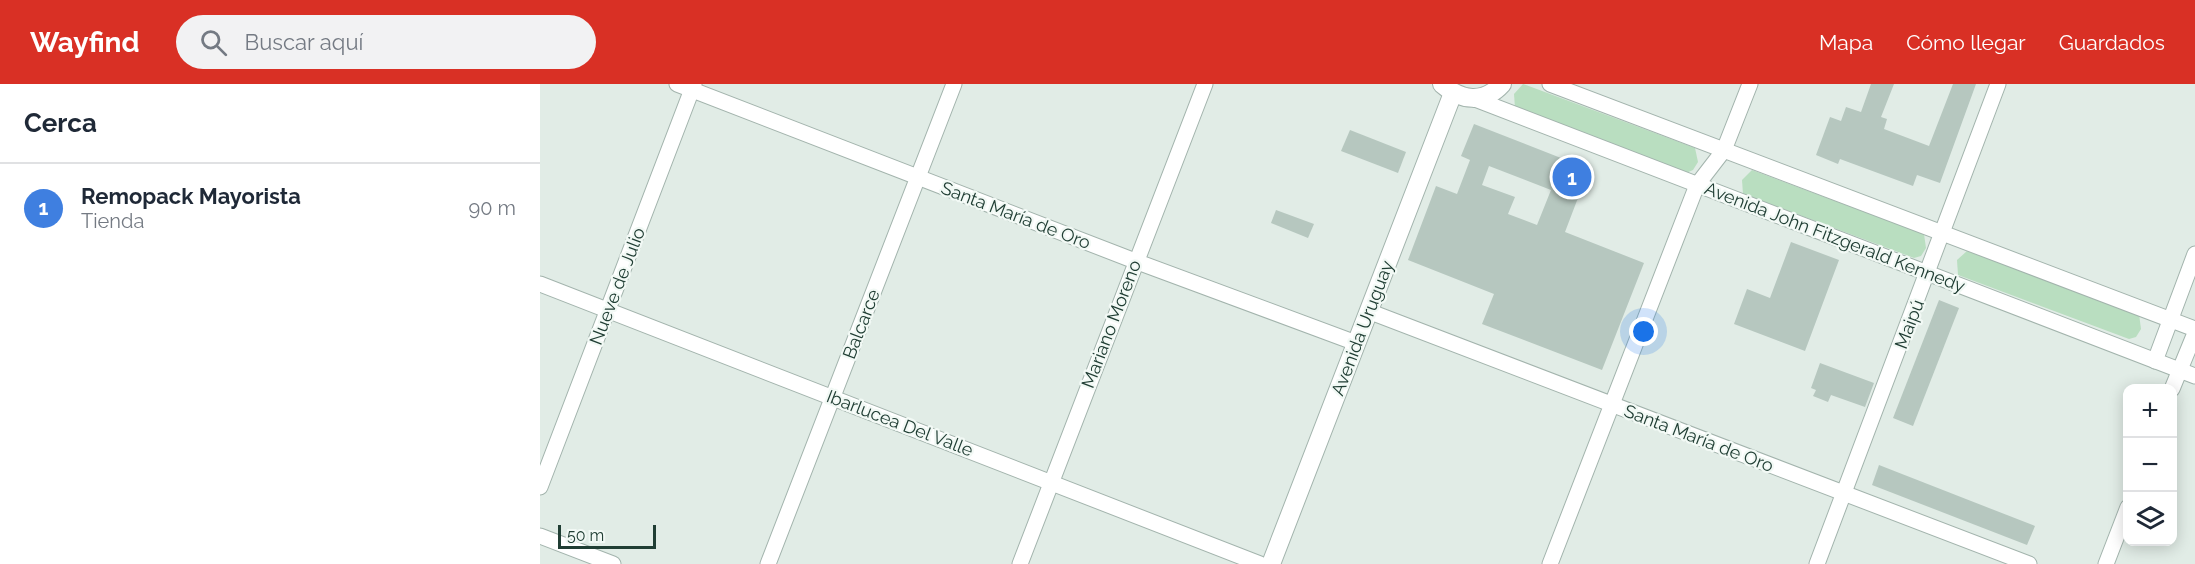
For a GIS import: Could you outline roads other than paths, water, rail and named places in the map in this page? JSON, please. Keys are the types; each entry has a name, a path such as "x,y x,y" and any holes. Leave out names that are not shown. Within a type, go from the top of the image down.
{"street":[{"name":"Balcarce","path":"768,564 954,84"},
{"name":"Mariano Moreno","path":"1020,564 1205,84"},
{"path":"1448,89 1475,99 1487,96 1502,84"},
{"path":"1550,84 2195,331 2174,384"},
{"path":"1550,564 1698,184 1724,150 1750,84"},
{"name":"Maipú","path":"1817,564 1944,234 1998,84"},
{"name":"Santa María de Oro","path":"688,86 918,178 1356,343"},
{"name":"Nueve de Julio","path":"540,487 607,311 688,86"},
{"name":"Avenida Uruguay","path":"1271,564 1368,311 1448,89"},
{"name":"Avenida John Fitzgerald Kennedy","path":"1475,99 2195,376"},
{"path":"2155,361 2195,254"},
{"name":"Ibarlucea Del Valle","path":"540,285 1260,564"},
{"name":"Santa María de Oro","path":"1368,311 2029,564"},
{"path":"2106,564 2123,518"},
{"path":"540,536 614,564"}],"place":[{"name":"Remopack Mayorista","path":"1572,177"}]}
